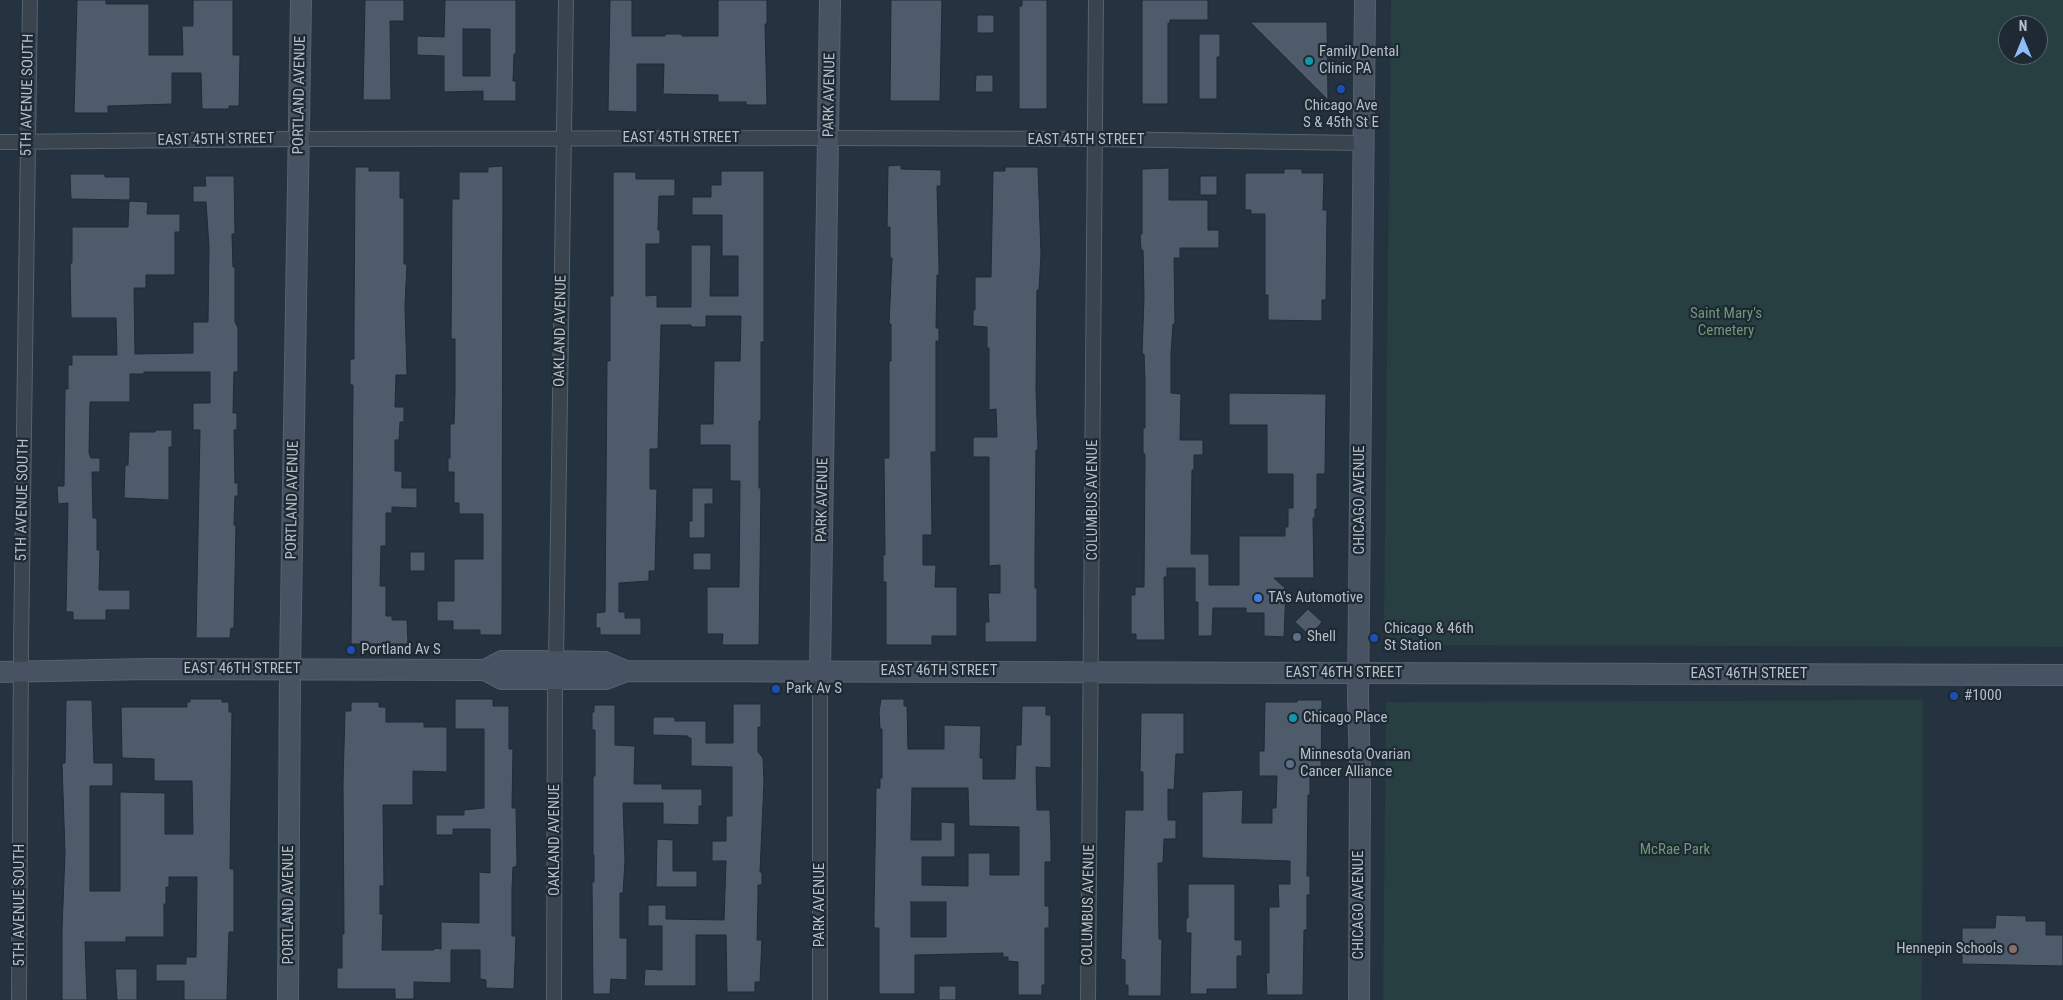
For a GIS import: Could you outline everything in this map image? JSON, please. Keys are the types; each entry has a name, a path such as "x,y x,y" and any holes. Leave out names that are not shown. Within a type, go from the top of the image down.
{"street":[{"name":"5TH AVENUE SOUTH","path":"19,1000 30,0"},
{"name":"PORTLAND AVENUE","path":"288,1000 290,669 301,0"},
{"name":"OAKLAND AVENUE","path":"554,1000 555,670 566,0"},
{"name":"PARK AVENUE","path":"820,1000 820,671 830,0"},
{"name":"COLUMBUS AVENUE","path":"1088,1000 1096,0"},
{"name":"CHICAGO AVENUE","path":"1359,1000 1359,673 1364,0"},
{"name":"EAST 45TH STREET","path":"0,142 299,139 829,138 1096,139 1362,143"},
{"name":"EAST 46TH STREET","path":"0,672 290,669 485,670 502,678 555,670 606,679 626,671 2063,675"}],"green space":[{"name":"Saint Mary's Cemetery","path":"1391,0 2063,0 2063,647 1387,645 1384,622"},
{"name":"McRae Park","path":"1923,700 1922,1000 1383,1000 1386,702"}],"building":[{"path":"77,0 106,0 106,4 149,4 149,55 183,55 182,26 193,26 193,0 233,0 233,55 240,55 239,106 229,106 229,109 202,109 201,73 172,73 172,104 108,106 108,113 74,113"},
{"path":"365,0 404,0 404,21 390,21 391,100 363,100"},
{"path":"445,0 516,0 516,54 514,54 513,81 516,81 516,101 483,101 483,91 444,92 444,56 417,55 417,36 444,37","holes":["463,29 490,29 490,76 463,76"]},
{"path":"610,0 632,0 632,36 682,34 682,36 718,36 718,0 767,0 767,24 765,24 767,105 746,105 746,102 718,102 718,95 663,94 664,64 637,64 637,112 608,111"},
{"path":"891,0 942,0 940,101 890,101"},
{"path":"1022,0 1047,0 1047,109 1019,109 1019,6 1022,6"},
{"path":"1142,0 1208,0 1208,20 1170,20 1170,23 1168,23 1168,104 1142,104"},
{"path":"977,15 994,15 994,33 977,33"},
{"name":"Family Dental Clinic PA","path":"1250,22 1327,22 1328,100"},
{"path":"1199,34 1220,34 1220,57 1217,57 1217,99 1199,99"},
{"path":"976,75 993,75 993,92 975,92"},
{"path":"901,165 901,169 941,170 941,186 937,186 939,275 937,275 936,328 939,328 939,341 936,341 936,452 931,452 932,535 923,535 923,565 936,565 935,587 957,587 957,636 932,636 932,645 886,645 886,582 883,582 883,555 885,555 884,458 889,458 891,324 889,324 892,258 890,258 890,227 887,227 888,166"},
{"path":"503,166 502,635 480,635 480,630 453,630 453,621 437,621 437,601 454,601 454,559 483,559 483,514 459,514 459,503 454,503 454,472 448,472 450,424 454,424 455,392 455,339 451,339 452,199 459,199 459,172 488,172 488,167"},
{"path":"355,167 369,167 369,171 400,171 400,198 404,198 404,264 407,264 405,306 407,375 396,375 395,407 404,407 404,422 400,422 399,440 395,440 395,471 402,471 402,488 417,488 417,508 392,507 392,513 386,513 386,546 381,546 380,586 386,586 386,616 392,616 392,620 407,620 408,644 351,644 353,385 350,385 350,359 354,359"},
{"path":"1005,167 1038,167 1041,254 1039,290 1037,290 1036,387 1038,450 1036,450 1035,588 1037,588 1037,642 985,642 985,622 989,622 988,593 1000,593 1000,565 989,566 989,457 973,457 973,437 997,437 996,409 989,410 987,327 973,326 973,310 975,310 975,277 991,277 993,171 1005,171"},
{"path":"1169,168 1169,200 1208,200 1208,230 1219,230 1219,248 1180,248 1180,258 1174,258 1175,324 1173,324 1171,354 1171,393 1181,394 1180,440 1203,440 1203,455 1194,455 1194,470 1192,470 1191,554 1209,554 1209,585 1239,585 1239,536 1285,536 1285,527 1288,527 1288,508 1293,508 1293,474 1267,474 1267,425 1229,425 1229,393 1326,394 1325,474 1317,474 1317,509 1315,509 1315,518 1313,518 1314,578 1274,578 1286,589 1284,637 1264,636 1264,613 1246,613 1246,608 1213,608 1212,636 1198,636 1195,568 1167,568 1167,577 1164,577 1165,640 1136,640 1136,634 1131,634 1131,595 1135,595 1135,587 1144,587 1145,454 1143,454 1143,428 1145,428 1145,379 1144,354 1142,354 1143,250 1141,250 1140,234 1142,234 1142,169"},
{"path":"1284,169 1302,169 1302,173 1324,173 1323,210 1327,210 1326,300 1322,300 1322,321 1268,320 1268,295 1265,295 1265,214 1251,214 1251,210 1245,210 1245,173 1284,173"},
{"path":"721,171 764,171 764,342 761,342 761,421 759,421 759,488 761,488 759,645 722,645 723,634 707,634 707,587 739,587 740,481 730,481 730,445 700,445 700,424 713,424 714,361 740,361 741,316 706,316 706,327 661,325 658,449 650,449 650,489 657,489 655,571 649,571 649,581 619,583 619,612 625,612 625,618 641,618 641,635 600,635 600,628 596,628 596,613 605,612 607,361 610,361 610,296 613,296 613,172 636,172 636,179 675,179 675,196 659,196 658,230 660,230 660,244 646,244 646,296 657,295 657,307 691,307 691,245 711,245 710,296 738,296 738,256 722,256 722,215 692,215 692,197 711,197 711,185 721,185"},
{"path":"70,174 105,174 105,177 130,177 130,200 71,199"},
{"path":"205,176 234,176 235,234 232,234 233,267 235,267 235,322 238,328 238,372 234,372 233,413 237,413 237,430 234,430 235,483 238,483 238,496 235,496 234,525 236,525 234,628 231,628 230,638 196,638 200,430 193,430 193,403 210,403 210,372 144,372 144,374 130,374 130,402 90,402 89,453 91,458 100,458 100,472 92,472 93,518 97,518 97,550 100,550 99,590 130,590 130,610 106,610 106,620 73,620 73,612 66,612 68,503 58,504 57,486 64,486 65,389 68,389 68,365 72,365 72,355 117,355 116,318 71,318 70,263 72,263 72,227 128,227 129,201 148,202 147,214 180,214 180,232 175,232 175,275 146,275 146,288 134,288 135,354 193,353 193,322 208,322 209,247 206,202 193,202 193,186 206,186"},
{"path":"1200,176 1217,176 1217,195 1200,195"},
{"path":"155,430 172,430 172,447 169,447 169,500 124,498 129,432 155,432"},
{"path":"692,488 713,488 713,504 705,504 705,538 689,538 689,521 692,521"},
{"path":"410,552 425,552 425,571 410,571"},
{"path":"693,553 711,553 711,570 693,570"},
{"path":"1308,609 1322,622 1310,636 1295,622"},
{"path":"190,699 222,699 222,702 229,702 229,712 232,712 230,869 234,869 234,932 229,932 227,1000 184,1000 184,981 156,981 156,964 186,964 186,957 196,957 197,877 169,877 169,887 166,887 166,904 164,904 164,937 126,937 126,942 85,942 87,1000 62,1000 65,853 62,763 65,763 66,700 92,700 94,763 113,763 113,786 90,786 90,891 120,891 120,792 165,793 165,834 193,834 192,781 154,781 154,759 122,758 121,707 187,707 187,702 190,702"},
{"path":"455,699 493,699 493,706 509,706 509,749 513,749 512,808 516,808 517,863 516,867 513,867 512,889 512,936 516,936 514,989 486,988 486,980 480,979 480,950 451,950 451,983 414,982 414,999 395,999 395,989 337,989 337,968 342,968 342,934 344,934 343,783 345,711 351,711 351,702 379,702 379,707 386,707 386,722 424,722 424,727 447,727 447,772 413,771 413,805 383,805 384,886 380,886 380,914 383,914 382,950 441,949 441,922 479,923 479,872 490,873 490,829 453,829 453,835 436,835 436,815 464,815 464,810 484,808 484,729 455,729"},
{"path":"881,699 904,699 904,706 907,706 908,749 944,749 944,725 981,726 980,758 983,758 983,779 1015,779 1016,745 1021,745 1022,706 1046,706 1046,715 1051,715 1051,768 1036,767 1037,810 1050,810 1051,842 1051,862 1045,862 1045,906 1049,906 1049,928 1045,928 1045,985 1042,985 1042,995 1018,995 1018,962 1008,961 1008,957 1003,957 1003,953 915,955 915,994 879,994 879,928 874,928 874,913 876,788 880,788 880,778 882,778 882,729 880,729 879,712","holes":["912,788 968,788 969,826 1019,827 1019,875 990,875 990,853 968,853 968,886 922,885 922,857 955,857 955,823 941,822 941,840 911,840","911,902 946,902 946,937 911,937"]},
{"path":"1297,700 1322,700 1321,777 1310,777 1310,795 1308,795 1307,876 1310,876 1310,895 1307,895 1307,930 1304,930 1303,995 1267,995 1269,907 1279,907 1278,884 1290,884 1290,861 1202,858 1202,792 1243,790 1242,823 1272,823 1272,808 1276,808 1277,776 1259,776 1259,751 1264,751 1265,702 1297,702"},
{"path":"733,704 761,704 761,727 758,727 758,752 763,758 764,782 760,872 762,872 762,885 758,885 757,940 762,940 760,982 755,982 755,992 727,992 726,935 696,935 696,986 644,986 645,969 662,970 662,926 648,926 648,905 666,905 666,919 724,920 726,861 712,861 712,841 726,841 726,816 732,816 732,767 691,766 691,738 688,738 688,736 653,735 653,717 675,717 675,721 706,721 706,743 733,743"},
{"path":"594,705 615,705 615,745 635,746 634,784 662,784 662,789 702,789 702,806 699,806 699,825 663,824 663,803 623,803 625,861 623,893 620,893 620,938 627,938 627,980 611,979 610,994 593,994 592,882 594,882 593,776 595,776 595,730 592,730 592,712 594,712"},
{"path":"1141,713 1184,713 1184,754 1176,754 1174,790 1168,789 1168,820 1176,820 1176,839 1164,839 1163,863 1158,863 1159,939 1162,939 1161,996 1128,996 1128,985 1125,985 1125,960 1121,959 1125,810 1143,810 1143,772 1140,772"},
{"path":"657,839 673,840 673,871 697,871 697,887 656,887"},
{"path":"1188,884 1235,884 1235,940 1242,940 1242,956 1237,956 1237,989 1207,989 1207,994 1190,994 1191,933 1186,933"},
{"name":"Hennepin Schools","path":"1996,915 2026,916 2026,921 2046,921 2046,935 2063,935 2063,966 1962,964 1962,928 1995,928"},
{"path":"115,969 137,969 137,1000 117,1000"},
{"path":"939,986 956,986 956,1000 939,1000"}],"place":[{"name":"Family Dental Clinic PA","path":"1309,61"},
{"name":"Chicago Ave S & 45th St E","path":"1341,89"},
{"name":"TA's Automotive","path":"1258,598"},
{"name":"Shell","path":"1297,637"},
{"name":"Chicago & 46th St Station","path":"1374,638"},
{"name":"Portland Av S","path":"351,650"},
{"name":"Park Av S","path":"776,689"},
{"name":"#1000","path":"1954,696"},
{"name":"Chicago Place","path":"1293,718"},
{"name":"Minnesota Ovarian Cancer Alliance","path":"1290,764"},
{"name":"Hennepin Schools","path":"2013,949"}]}
